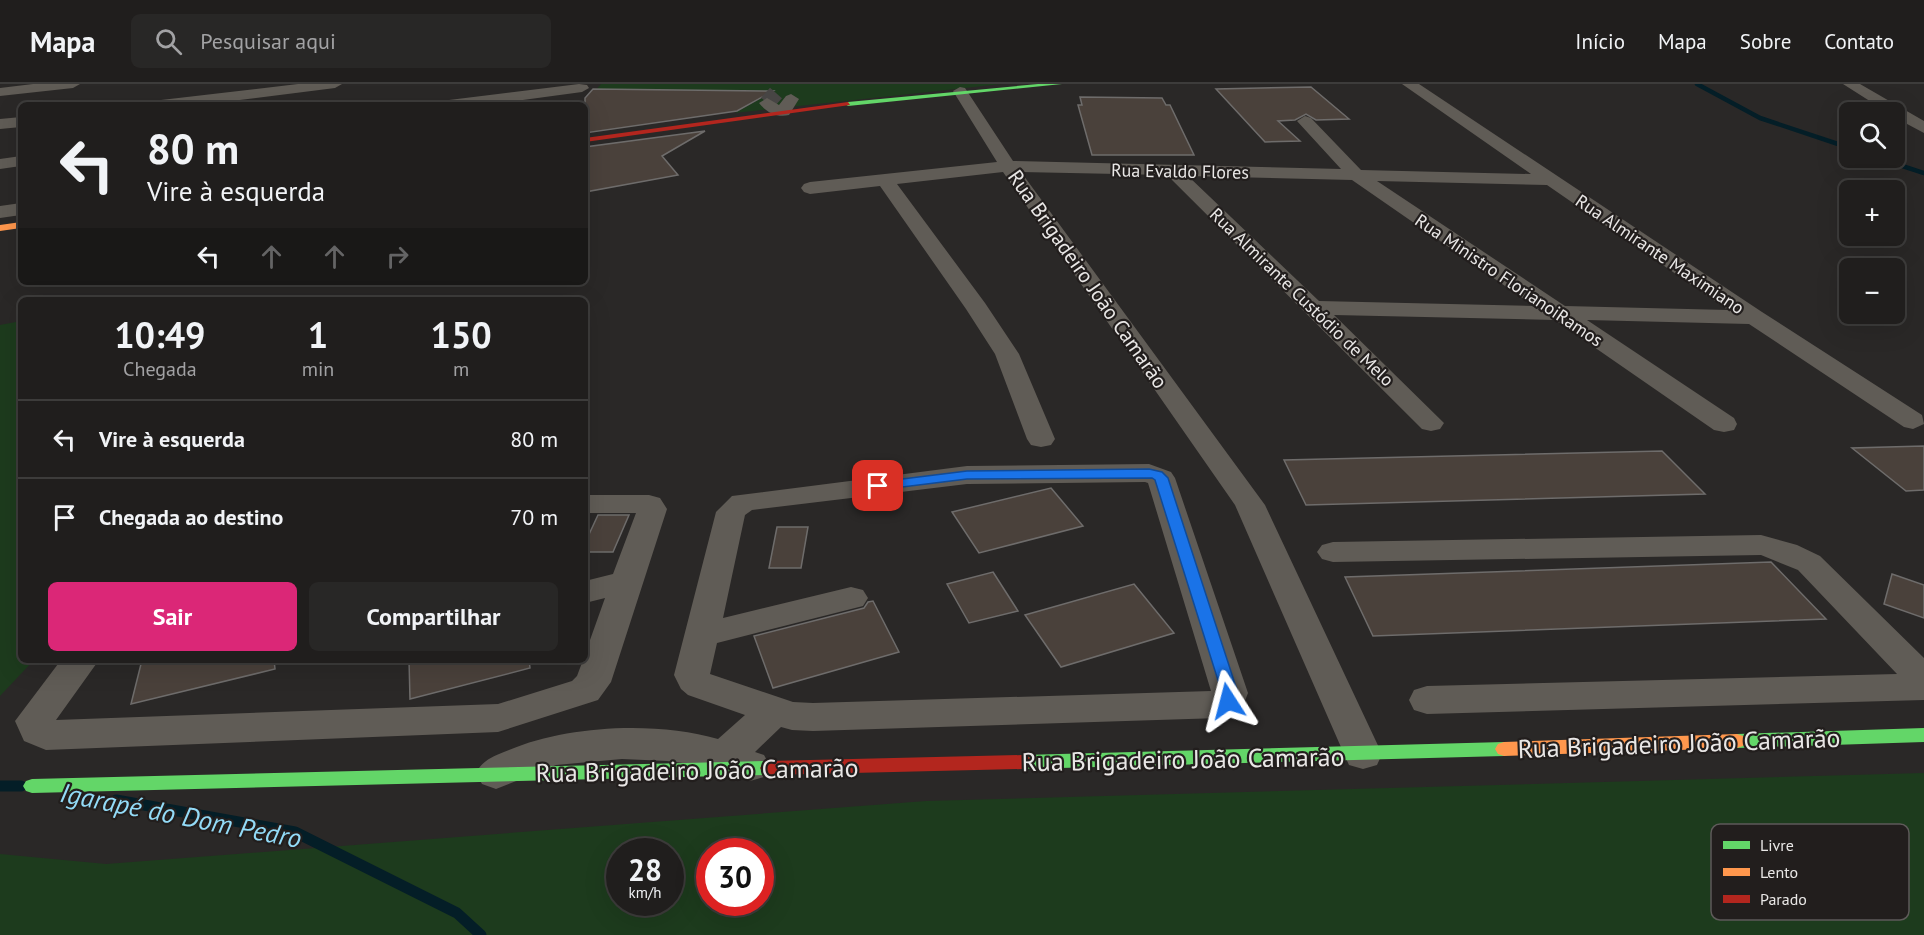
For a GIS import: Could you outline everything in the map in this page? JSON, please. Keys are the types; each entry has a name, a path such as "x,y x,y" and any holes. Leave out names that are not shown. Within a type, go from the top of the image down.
{"street":[{"path":"0,92 73,84"},
{"path":"198,102 201,84"},
{"path":"205,102 335,84"},
{"path":"588,141 728,119 791,97 842,104 960,91 1059,84"},
{"name":"Rua Almirante Maximiano","path":"1409,84 1754,317 1913,421"},
{"path":"1850,84 1924,128"},
{"path":"470,102 584,86"},
{"path":"565,102 584,86"},
{"name":"Rua Brigadeiro João Camarão","path":"960,91 1008,166 1250,505 1363,754"},
{"path":"728,119 769,100 770,107 791,97"},
{"name":"Rua Ministro FlorianoiRamos","path":"1305,121 1356,175 1724,424"},
{"path":"0,124 18,122"},
{"path":"0,164 18,161"},
{"name":"Rua Evaldo Flores","path":"810,188 1008,166 1551,180"},
{"name":"Rua Almirante Custódio de Melo","path":"1173,171 1431,423"},
{"path":"884,179 977,308 1007,354 1041,439"},
{"path":"0,212 18,209"},
{"path":"0,228 18,225"},
{"path":"1314,308 1754,317"},
{"path":"1149,473 1161,478 1230,693 1228,701 1208,704 813,717 792,716 775,710 701,686 692,675 731,512 743,502 967,475 1149,473"},
{"path":"79,663 34,721 37,731 46,735 498,718 585,691 593,682 652,508 649,504 640,502 588,504"},
{"path":"1333,552 1761,545 1778,548 1809,563 1924,680"},
{"path":"588,591 627,582"},
{"path":"701,636 851,598"},
{"path":"1427,700 1924,687"},
{"path":"32,786 505,769 538,754 580,747 624,745 671,746 708,751 741,763 775,710"},
{"path":"498,718 505,769"},
{"name":"Rua Brigadeiro João Camarão","path":"741,763 1363,754 1924,735"}],"green space":[{"path":"601,84 1002,84 735,113 767,95 594,92"},
{"path":"18,322 18,663 31,663 0,696 0,325"},
{"path":"1924,773 1924,935 0,935 0,854 106,864 926,801"}],"building":[{"path":"1311,87 1349,119 1316,120 1306,114 1295,120 1278,121 1300,141 1265,142 1216,89"},
{"path":"593,89 773,91 737,111 588,133 588,102 585,102 585,98"},
{"path":"1080,97 1162,98 1166,105 1170,105 1194,155 1092,155 1078,105 1082,105"},
{"path":"705,131 662,156 678,175 588,191 588,147"},
{"path":"1924,446 1924,490 1906,491 1852,448"},
{"path":"1662,451 1705,494 1306,505 1284,460"},
{"path":"1051,488 1083,526 979,553 952,512"},
{"path":"598,515 629,515 613,552 588,552 588,537"},
{"path":"777,527 808,527 801,568 769,568"},
{"path":"1771,562 1826,619 1373,636 1345,577"},
{"path":"993,572 1018,611 969,623 947,584"},
{"path":"1892,574 1924,585 1924,618 1884,604"},
{"path":"1134,584 1174,633 1061,667 1025,615"},
{"path":"873,601 899,652 773,688 754,636 864,608 868,602"},
{"path":"141,663 274,663 275,669 131,704"},
{"path":"409,663 529,663 530,668 410,699"}],"waterway":[{"path":"1697,84 1760,118 1839,144"},
{"path":"1905,167 1924,173"},
{"name":"Igarapé do Dom Pedro","path":"0,786 21,786"},
{"name":"Igarapé do Dom Pedro","path":"116,800 295,832 457,913 481,935"}],"tunnel":[{"path":"767,103 776,93"}],"traffic: fast":[{"path":"848,104 1059,84"},
{"path":"1737,741 1924,735"},
{"path":"1023,762 1504,749"},
{"path":"32,786 769,768"}],"traffic: slow":[{"path":"0,228 18,225"},
{"path":"1504,749 1737,741"}],"traffic: jam":[{"path":"588,140 848,104"},
{"path":"769,768 1023,762"}],"route":[{"path":"878,486 967,475 1149,473 1157,475 1161,478 1230,693 1228,701"}]}
